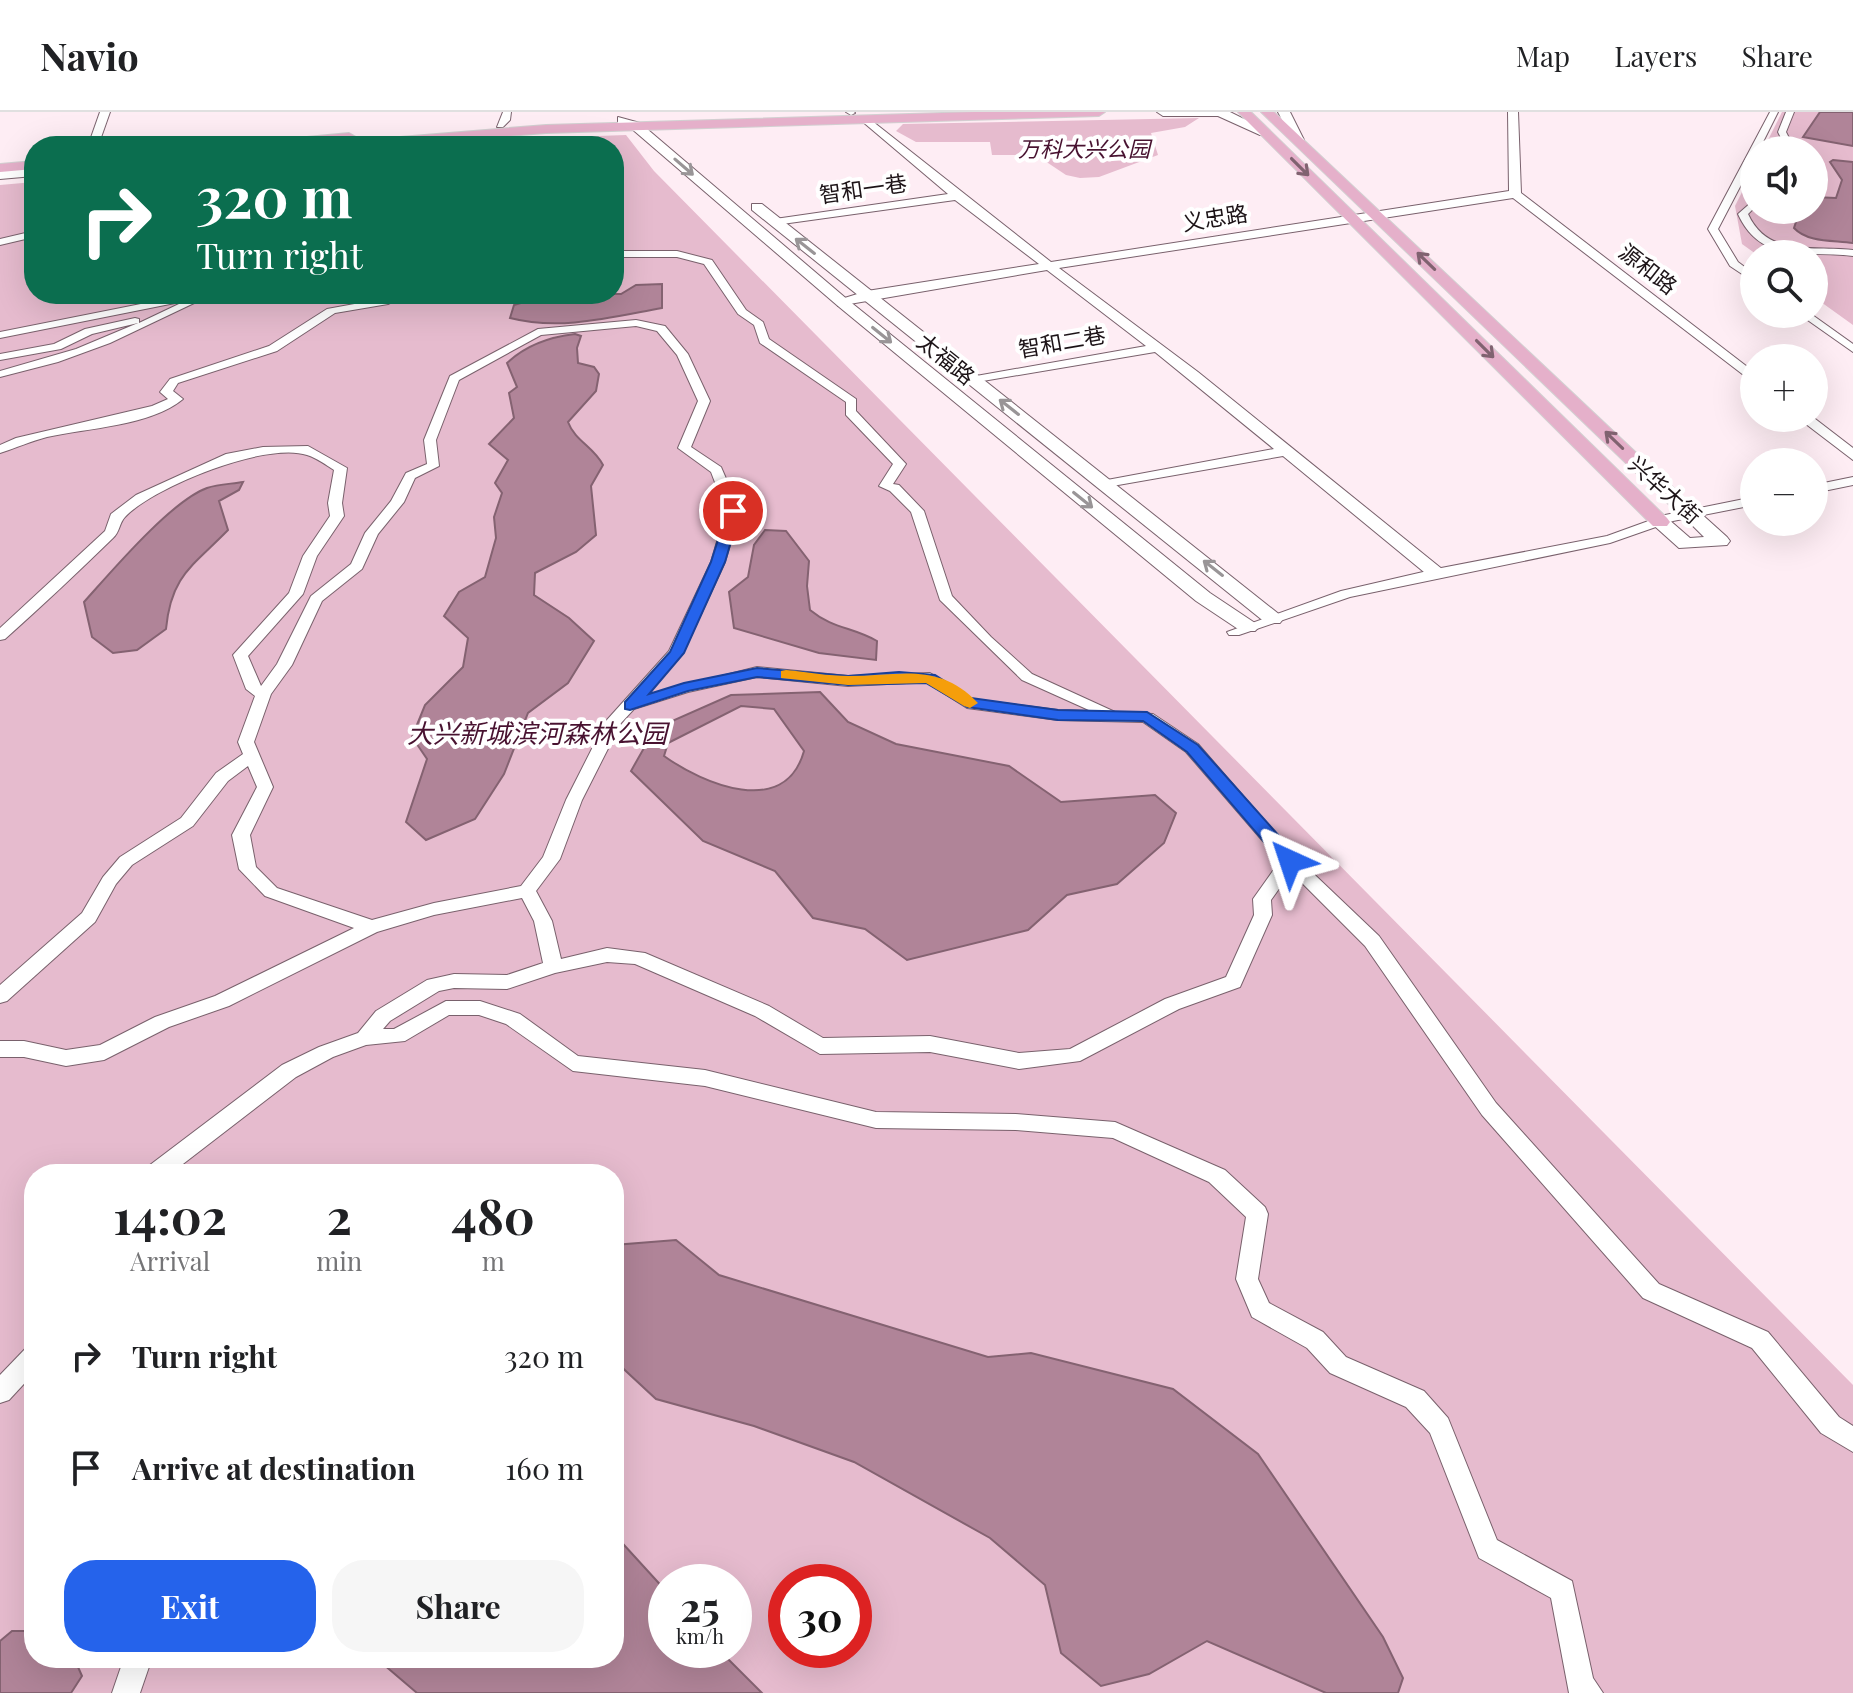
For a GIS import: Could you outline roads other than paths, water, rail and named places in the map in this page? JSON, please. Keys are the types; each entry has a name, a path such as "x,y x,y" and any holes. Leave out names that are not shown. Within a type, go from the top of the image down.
{"main road":[{"path":"458,136 641,122 851,112 872,116"},
{"path":"343,136 503,118 641,122 1099,112"},
{"path":"1163,112 1220,112 1264,132"},
{"name":"兴华大街","path":"1244,112 1660,522 1686,544 1720,541 1267,112"},
{"path":"1284,112 1282,115 1298,140"},
{"name":"太福路","path":"641,122 775,222 976,380 1273,619"},
{"name":"太福路","path":"641,122 843,303 1241,630"},
{"path":"0,168 24,166"},
{"path":"0,175 24,173"}],"street":[{"path":"97,136 105,112"},
{"path":"1513,112 1515,194"},
{"path":"1762,136 1774,112"},
{"path":"1784,136 1782,132 1790,112"},
{"path":"872,116 957,196 1157,348 1436,573"},
{"path":"1740,178 1713,229 1734,264 1740,268"},
{"name":"义忠路","path":"843,303 867,295 1047,265 1515,194"},
{"name":"源和路","path":"1515,194 1740,368"},
{"name":"智和一巷","path":"775,222 957,196"},
{"path":"1746,224 1748,231 1783,250 1853,253"},
{"path":"0,242 24,236"},
{"path":"624,254 677,254 708,262 742,312 759,324 764,341 852,401 850,412 900,464 885,486 894,488 917,511 945,597 1027,677 1118,717"},
{"path":"0,335 156,304"},
{"path":"0,374 34,367 116,338 186,304"},
{"path":"0,449 14,442 86,428 165,406 177,399 166,392 174,381 283,344 305,331 314,320 333,310 388,304"},
{"path":"0,357 57,347 89,331 163,316"},
{"path":"0,1049 24,1049 66,1058 104,1052 162,1022 222,1001 371,927 434,909 527,891 551,859 574,800 614,721 676,653 718,562 733,511 717,470 684,448 704,401 682,354 661,328 636,323 538,332 454,378 430,440 433,466 410,476 397,502 372,533 357,566 316,599 284,665 263,694 246,742 265,787 241,835 248,869 271,892 371,927"},
{"path":"1824,328 1853,349"},
{"name":"智和二巷","path":"976,380 1157,348"},
{"path":"1823,432 1853,455"},
{"path":"0,636 111,533 116,517 141,498 230,457 263,451 308,450 341,468 335,503 337,516 310,556 296,594 240,655 254,689 263,694"},
{"path":"1107,485 1286,451"},
{"path":"1828,486 1853,481"},
{"path":"1241,630 1346,594 1610,539 1660,522 1740,504"},
{"path":"630,705 684,688 757,672 848,681 930,678 967,703 1058,715 1147,717 1192,748 1290,861 1372,941 1489,1109 1651,1291 1760,1340 1830,1425 1853,1440"},
{"path":"0,996 89,917 109,881 126,861 187,822 222,777 252,755"},
{"path":"365,1038 383,1016 434,985 454,981 507,982 553,967 607,955 638,958 762,1011 820,1046 930,1044 1019,1061 1073,1056 1172,1004 1233,982 1263,915 1262,899 1290,861"},
{"path":"527,891 543,921 553,967"},
{"path":"167,1164 289,1071 326,1052 365,1038 398,1036 446,1008 480,1008 513,1019 573,1063 705,1078 876,1120 1016,1122 1115,1130 1217,1176 1257,1214 1247,1279 1260,1310 1315,1340 1338,1365 1415,1399 1439,1426 1488,1549 1563,1590 1580,1685 1589,1693"},
{"path":"0,1392 24,1367"},
{"path":"126,1693 135,1668"}],"park label":[{"name":"万科大兴公园","path":"1084,149"},
{"name":"大兴新城滨河森林公园","path":"537,734"}]}
